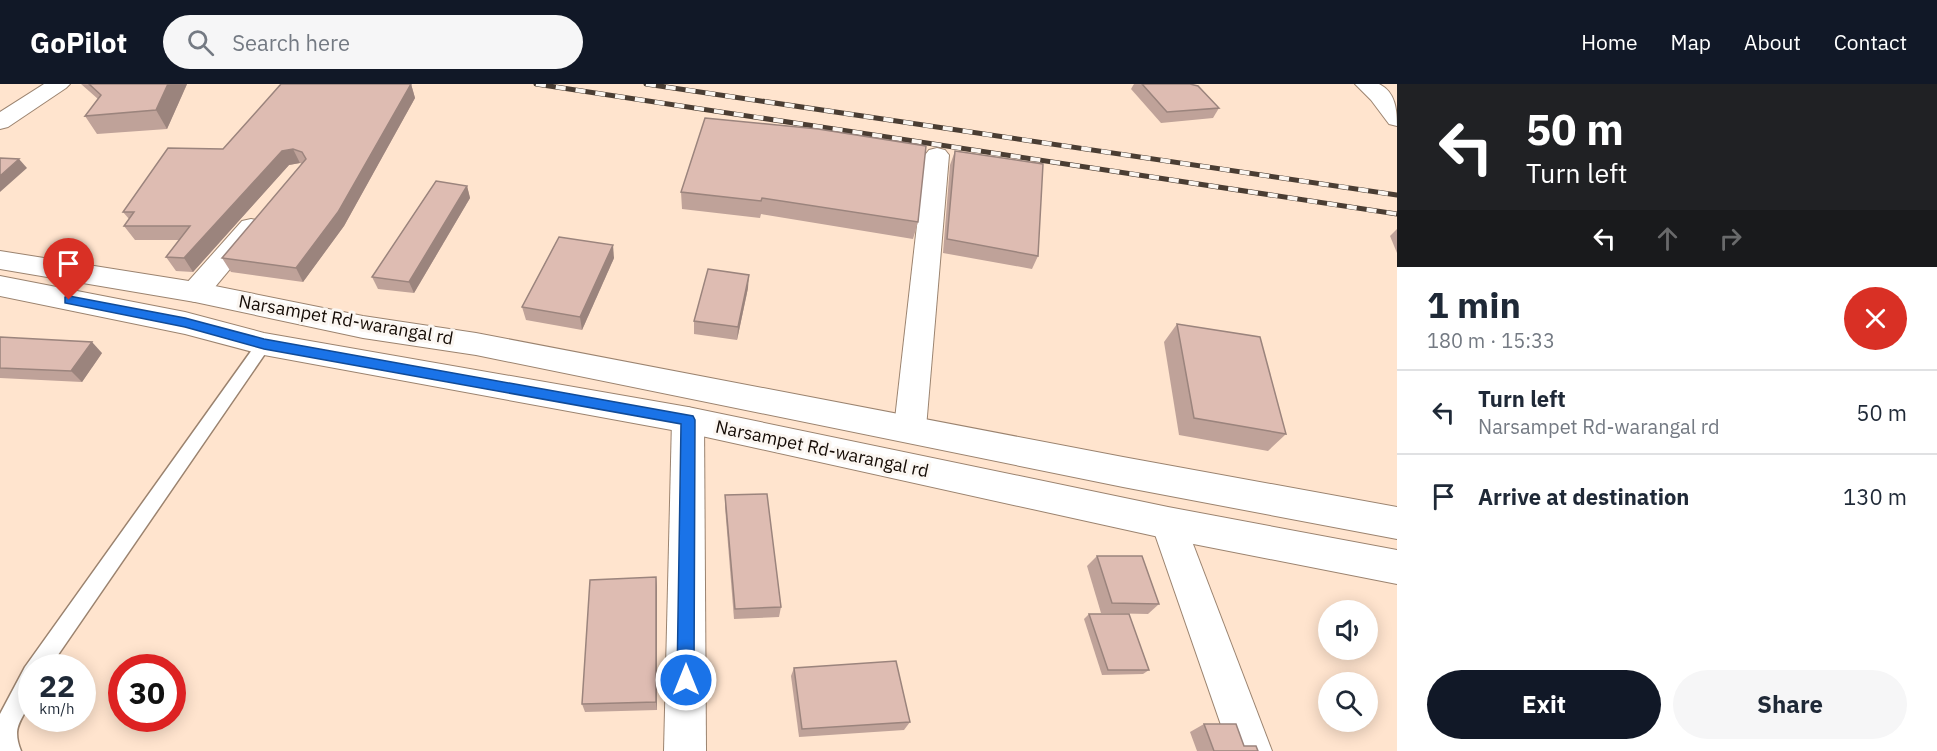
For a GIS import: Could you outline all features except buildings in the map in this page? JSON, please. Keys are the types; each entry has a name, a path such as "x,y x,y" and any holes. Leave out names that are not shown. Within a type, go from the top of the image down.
{"main road":[{"name":"Narsampet Rd-warangal rd","path":"0,260 195,292 363,327 476,344 910,428 1123,472 1397,523"},
{"name":"Narsampet Rd-warangal rd","path":"0,286 185,323 264,344 688,420 1168,523 1397,567"}],"street":[{"path":"0,122 59,84"},
{"path":"1366,84 1379,95 1397,119"},
{"path":"910,428 937,155"},
{"path":"195,292 269,206"},
{"path":"685,751 688,420"},
{"path":"1168,523 1251,751"}],"lane":[{"path":"46,654 264,344"},
{"path":"10,751 4,740 11,714 18,701"}],"railway":[{"path":"536,84 1397,214"},
{"path":"646,84 1397,195"}],"route":[{"path":"69,300 185,323 264,344 688,420 686,680"}]}
